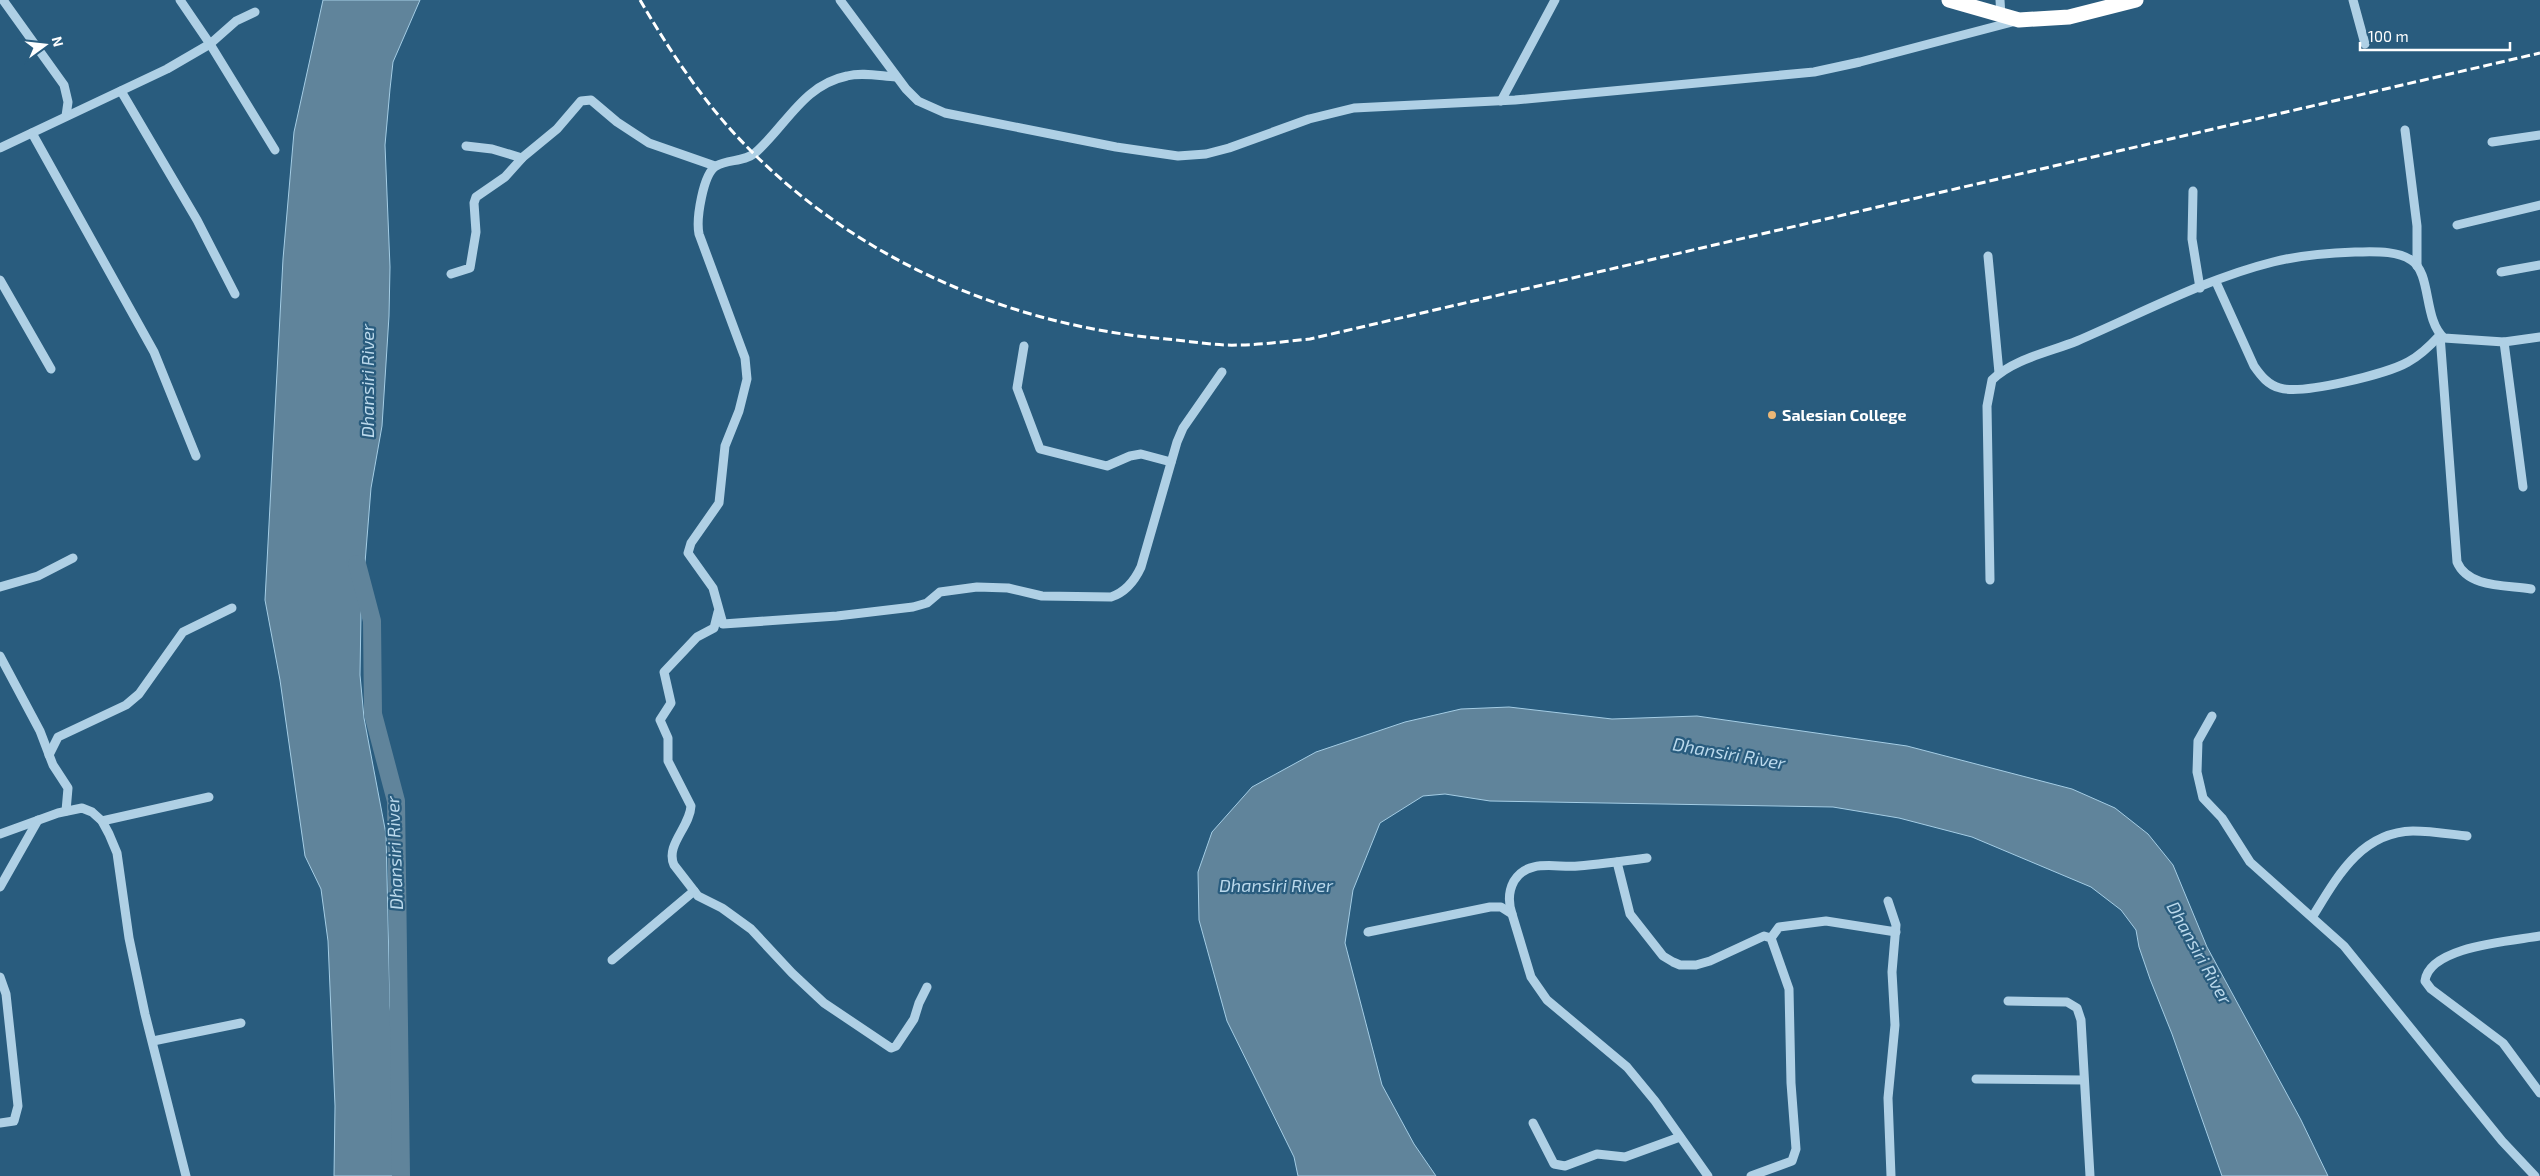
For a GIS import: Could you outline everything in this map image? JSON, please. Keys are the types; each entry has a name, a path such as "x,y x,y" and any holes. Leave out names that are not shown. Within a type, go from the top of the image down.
{"highway":[{"path":"1949,0 2019,20 2069,18 2136,0"}],"street":[{"path":"4,0 64,85 68,102 66,116"},
{"path":"180,0 210,44 275,150"},
{"path":"840,0 860,24 896,77 918,101 945,112 1116,147 1178,156 1206,154 1229,148 1309,119 1354,108 1501,101 1814,72 1860,62 2019,20"},
{"path":"1501,101 1555,0"},
{"path":"2000,0 2001,16"},
{"path":"2353,0 2365,44"},
{"path":"0,148 168,70 210,44 236,21 255,12"},
{"path":"451,274 468,270 471,264 476,232 474,203 476,198 505,176 522,158 557,129 575,105 586,99 591,100 617,122 649,143 715,166 754,154 804,98 819,87 846,76 896,77"},
{"path":"122,90 197,220 235,294"},
{"path":"2405,130 2417,226 2417,266 2433,319 2440,335 2457,562 2461,571 2472,579 2531,589"},
{"path":"32,133 154,352 196,456"},
{"path":"2492,142 2540,135"},
{"path":"466,146 492,149 522,158"},
{"path":"715,166 708,176 698,226 744,358 747,379 739,411 725,446 718,503 691,543 688,553 710,582 722,624 837,616 918,607 940,592 977,587 1008,588 1042,596 1116,596 1128,587 1141,567 1171,462 1184,428 1222,372"},
{"path":"2193,191 2192,239 2200,288"},
{"path":"2457,225 2540,205"},
{"path":"1990,580 1987,406 1992,380 1999,373 2078,340 2162,301 2272,262 2327,253 2376,252 2402,256 2412,260 2417,266"},
{"path":"1988,256 1999,373"},
{"path":"2501,272 2540,265"},
{"path":"0,280 51,369"},
{"path":"2216,282 2254,366 2261,376 2279,388 2291,391 2320,387 2396,367 2427,350 2440,335"},
{"path":"2440,335 2449,340 2504,342 2540,337"},
{"path":"2504,342 2523,487"},
{"path":"1024,346 1017,388 1040,449 1107,466 1130,456 1142,454 1171,462"},
{"path":"0,588 38,576 73,558"},
{"path":"49,756 58,737 115,712 139,694 183,632 232,608"},
{"path":"719,610 714,628 697,637 666,669 664,675 671,700 670,705 660,718 668,738 668,757 691,806 673,849 672,860 694,890 751,928 792,973 824,1003 891,1048 896,1046 914,1019 919,1003 928,987"},
{"path":"0,656 33,717 49,756 68,788 66,811"},
{"path":"2212,716 2198,741 2197,772 2203,798 2222,818 2250,862 2313,916 2344,946 2502,1141 2534,1176"},
{"path":"102,821 209,797"},
{"path":"0,834 66,811 82,808 92,812 102,821 117,853 129,938 152,1041 186,1176"},
{"path":"0,887 38,820"},
{"path":"2313,916 2343,869 2374,840 2395,833 2413,831 2467,836"},
{"path":"1647,858 1575,866 1541,865 1525,869 1518,875 1509,890 1512,914 1531,977 1547,1000 1627,1067 1655,1101 1708,1176"},
{"path":"1617,862 1630,914 1663,956 1673,962 1680,965 1696,965 1721,956 1755,939 1764,936 1771,938"},
{"path":"612,960 694,890"},
{"path":"1888,901 1896,925 1892,972 1895,1025 1888,1098 1891,1176"},
{"path":"1368,932 1490,907 1501,907 1512,914"},
{"path":"1771,938 1779,927 1826,921 1896,932"},
{"path":"2540,936 2452,954 2434,964 2426,972 2425,981 2431,989 2503,1043 2540,1093"},
{"path":"1751,1176 1792,1161 1796,1149 1791,1083 1789,989 1771,938"},
{"path":"0,977 6,994 18,1106 14,1121 0,1123"},
{"path":"2008,1001 2066,1002 2077,1008 2081,1020 2090,1176"},
{"path":"152,1041 241,1023"},
{"path":"1976,1080 2083,1080"},
{"path":"1533,1123 1554,1164 1565,1166 1597,1154 1625,1157 1680,1137"}],"water":[{"name":"Dhansiri River","path":"323,0 420,0 393,62 390,89 385,145 390,267 389,316 382,426 371,488 361,613 360,675 364,718 386,834 390,1006 400,1107 401,1176 334,1176 335,1106 328,941 321,889 305,856 280,680 265,600 283,259 294,132"},
{"name":"Dhansiri River","path":"1509,707 1612,719 1697,716 1907,746 2072,789 2115,808 2148,834 2173,865 2207,947 2301,1120 2328,1176 2222,1176 2172,1034 2150,979 2139,947 2136,930 2121,910 2091,887 1972,837 1899,818 1833,807 1490,801 1445,794 1423,796 1380,823 1353,890 1345,943 1382,1085 1414,1144 1436,1176 1298,1176 1294,1157 1227,1021 1199,920 1198,872 1212,832 1252,787 1316,752 1405,722 1461,709"}],"waterway":[{"name":"Dhansiri River","path":"357,564 372,621 373,714 396,801 401,1176"}],"railway":[{"path":"640,0 683,68 732,131 776,175 824,213 875,247 930,276 986,299 1045,318 1105,331 1229,345 1310,339 2540,53"}],"place":[{"name":"Salesian College","path":"1772,415"}]}
